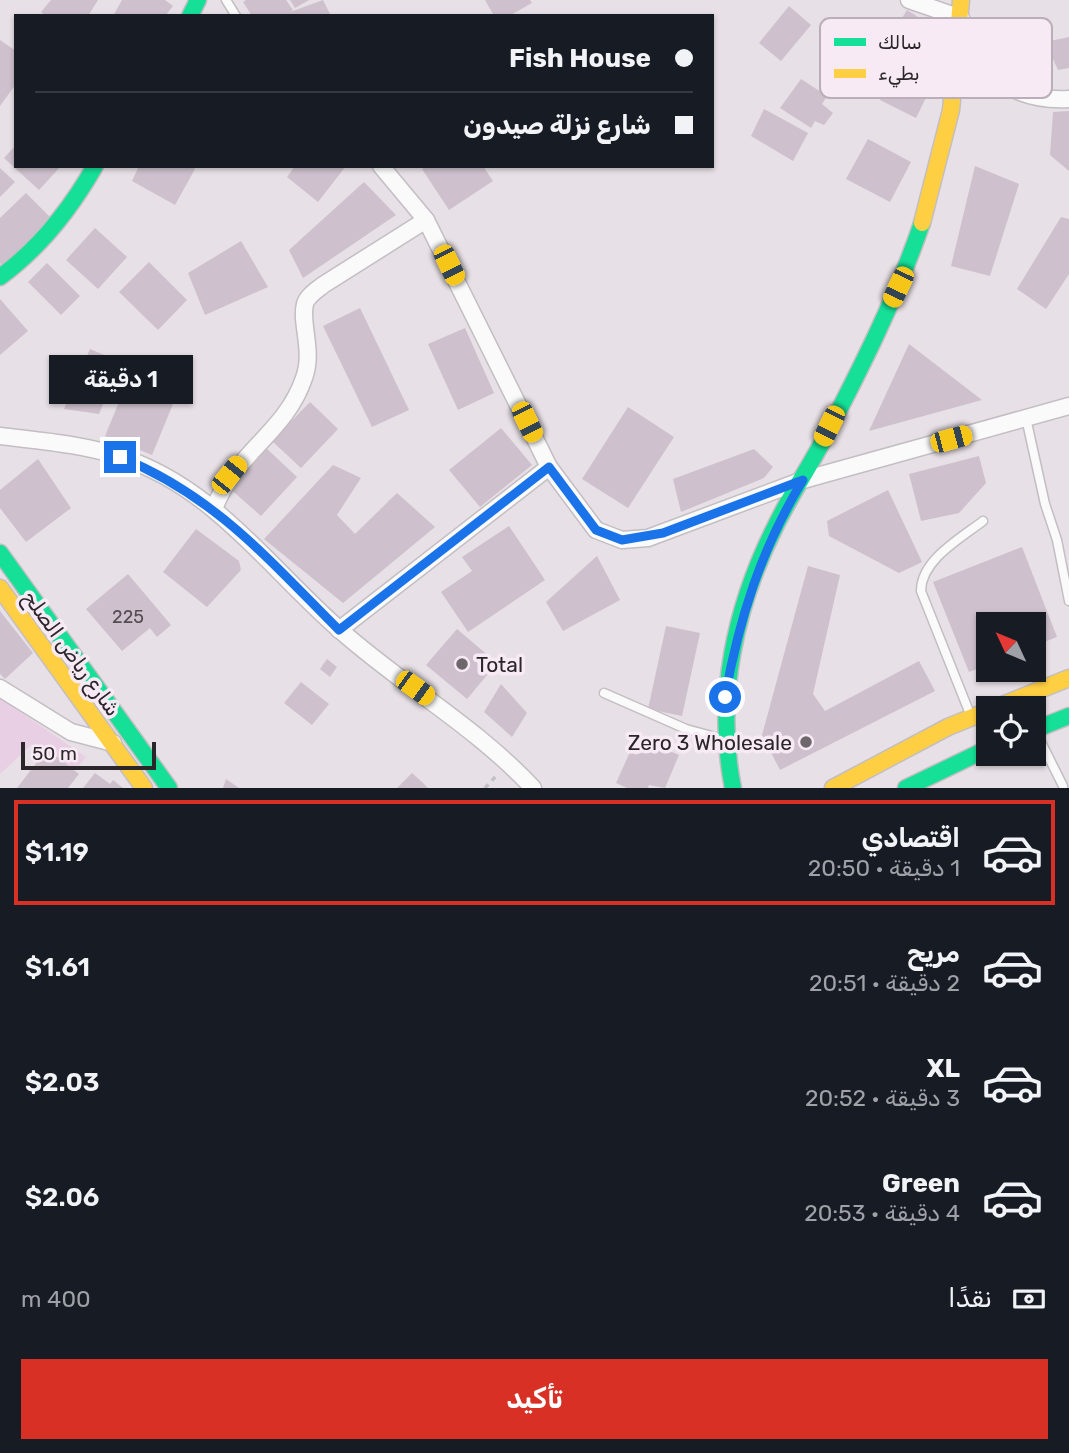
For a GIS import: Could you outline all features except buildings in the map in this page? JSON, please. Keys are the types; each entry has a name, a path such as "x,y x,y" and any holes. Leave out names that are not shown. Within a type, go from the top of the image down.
{"street":[{"path":"909,0 961,18 961,0"},
{"path":"733,788 723,739 725,697 748,595 777,522 803,480 879,328 914,245 938,167 951,98"},
{"path":"1034,98 1069,99"},
{"path":"0,277 47,238 71,207 94,168"},
{"path":"383,168 426,220 549,467 596,530 622,540 663,533 803,480 1069,406"},
{"path":"214,509 229,475 282,421 297,397 309,360 304,308 308,299 323,285 426,220"},
{"path":"0,436 70,445 120,457 175,482 214,509 339,630 474,731 533,788"},
{"path":"339,630 549,467"},
{"name":"شارع رياض الصلح","path":"0,552 169,788"},
{"name":"شارع رياض الصلح","path":"0,588 144,788"},
{"path":"833,788 971,716 1016,696 1069,678"},
{"path":"0,688 71,732 113,743"},
{"path":"1046,725 1069,716"},
{"path":"906,788 976,754"}],"lane":[{"path":"1026,418 1045,504 1057,540 1069,601"},
{"path":"971,716 921,591 921,581 934,561 983,521"},
{"path":"604,692 686,729 723,739"},
{"path":"1046,752 1063,786"}],"path":[{"path":"485,788 497,775"}],"shaded area":[{"path":"0,698 86,757 75,770 32,744 0,774"}],"traffic: fast":[{"path":"191,14 198,0"},
{"path":"0,277 54,227 94,168"},
{"path":"733,788 726,720 728,687 732,653 749,588 776,525 823,441 877,334 922,223"},
{"path":"0,553 169,788"},
{"path":"1046,725 1069,716"},
{"path":"906,788 976,754"}],"traffic: slow":[{"path":"959,18 961,0"},
{"path":"922,223 952,98"},
{"path":"0,588 144,788"},
{"path":"833,788 948,727 1069,678"}],"place":[{"name":"Total","path":"462,664"},
{"name":"Zero 3 Wholesale","path":"806,742"}],"route":[{"path":"120,457 175,482 214,509 339,630 549,467 596,530 622,540 648,538 803,480 777,522 748,595 725,697"}]}
